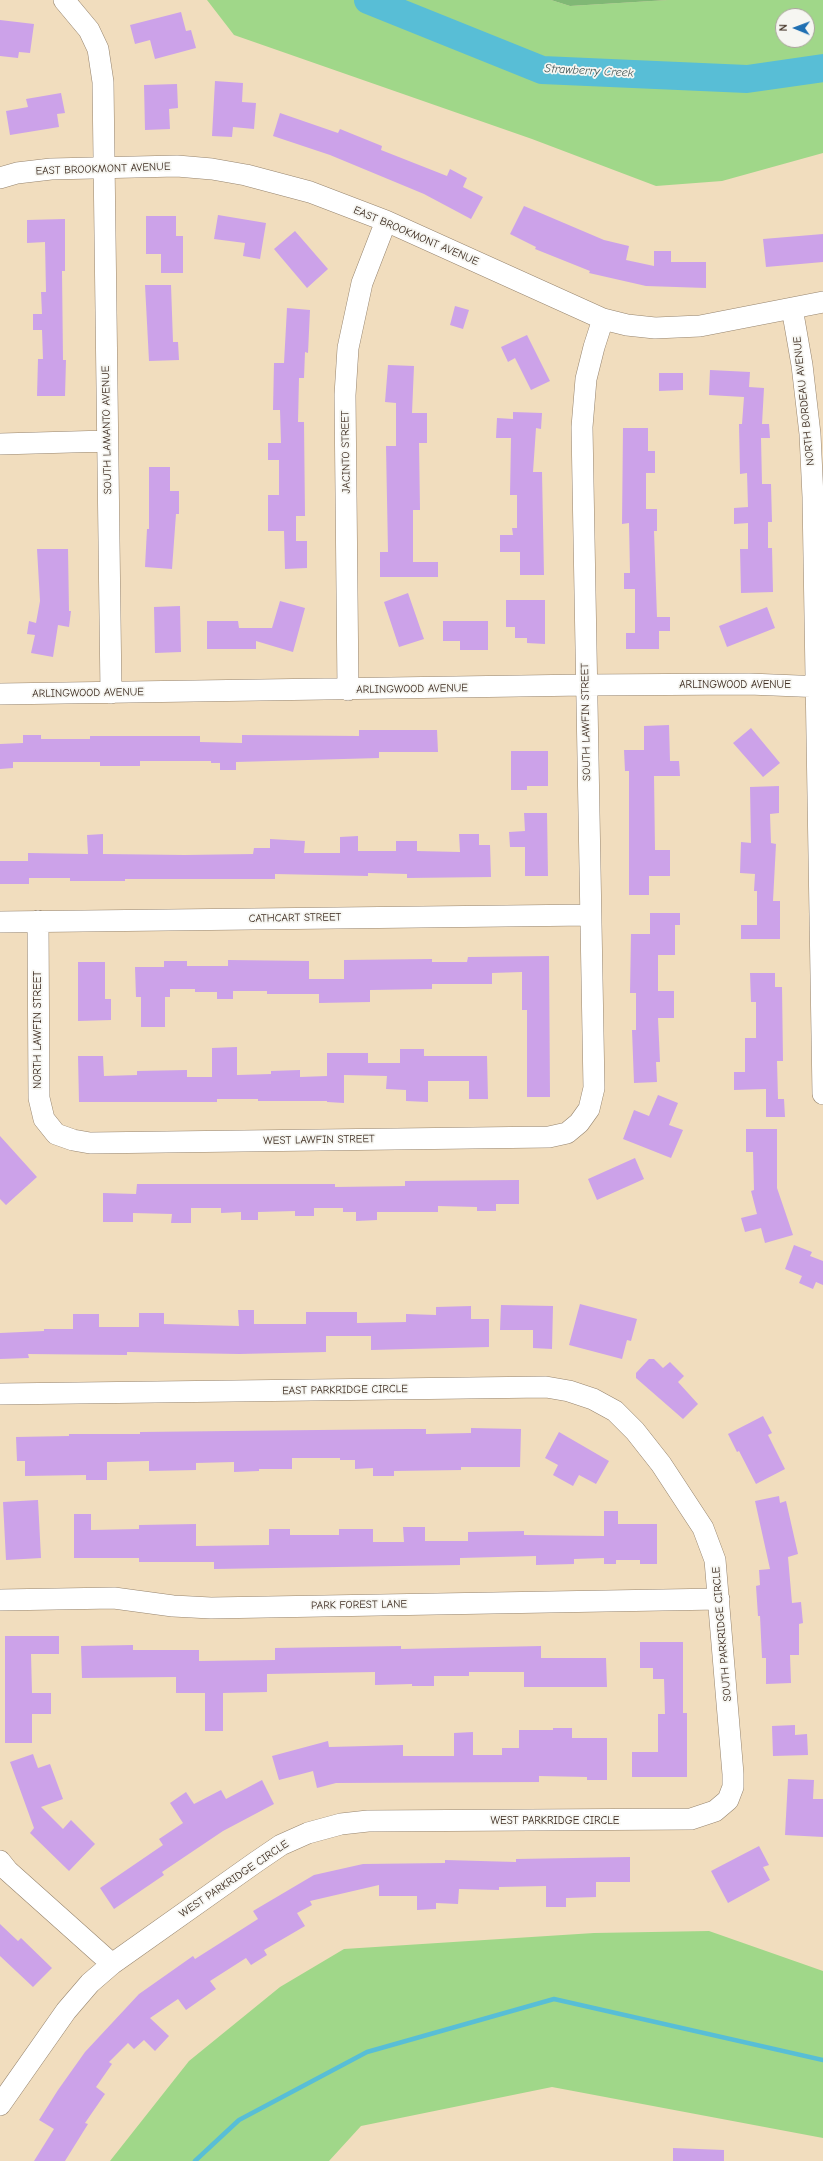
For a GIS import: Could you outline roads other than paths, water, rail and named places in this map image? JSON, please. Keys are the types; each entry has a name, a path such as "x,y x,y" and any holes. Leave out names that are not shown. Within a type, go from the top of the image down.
{"street":[{"name":"SOUTH LAMANTO AVENUE","path":"64,0 89,30 98,49 103,82 111,692"},
{"name":"EAST BROOKMONT AVENUE","path":"0,178 16,173 51,169 176,166 212,169 246,175 310,192 386,221 603,319 627,326 654,328 685,326 751,317 823,302"},
{"name":"JACINTO STREET","path":"348,690 345,395 348,348 362,283 386,221"},
{"name":"NORTH BORDEAU AVENUE","path":"792,308 802,365 818,497 823,1094"},
{"name":"SOUTH LAWFIN STREET","path":"580,1123 589,1109 594,1088 585,685 582,427 586,379 603,319"},
{"path":"0,444 107,441"},
{"name":"ARLINGWOOD AVENUE","path":"0,694 348,690 585,685 748,684 820,687"},
{"name":"CATHCART STREET","path":"0,922 590,915"},
{"name":"NORTH LAWFIN STREET","path":"38,921 39,1098 44,1119 56,1134"},
{"name":"WEST LAWFIN STREET","path":"56,1134 73,1140 90,1143 549,1138 567,1133 580,1123"},
{"name":"EAST PARKRIDGE CIRCLE","path":"0,1394 546,1387 569,1391 593,1399 616,1411 661,1464"},
{"name":"SOUTH PARKRIDGE CIRCLE","path":"661,1464 703,1528 716,1560 733,1787 728,1800 715,1811"},
{"name":"PARK FOREST LANE","path":"0,1600 114,1598 173,1606 211,1608 719,1599"},
{"name":"WEST PARKRIDGE CIRCLE","path":"0,2105 66,2011 90,1984 112,1964 281,1845 308,1833 341,1824 368,1821 672,1820 691,1819 715,1811"},
{"path":"0,1861 8,1871 112,1964"}],"waterway":[{"name":"Strawberry Creek","path":"368,0 542,70 747,79 823,68"},
{"path":"195,2161 239,2120 367,2052 554,1999 823,2060"}]}
